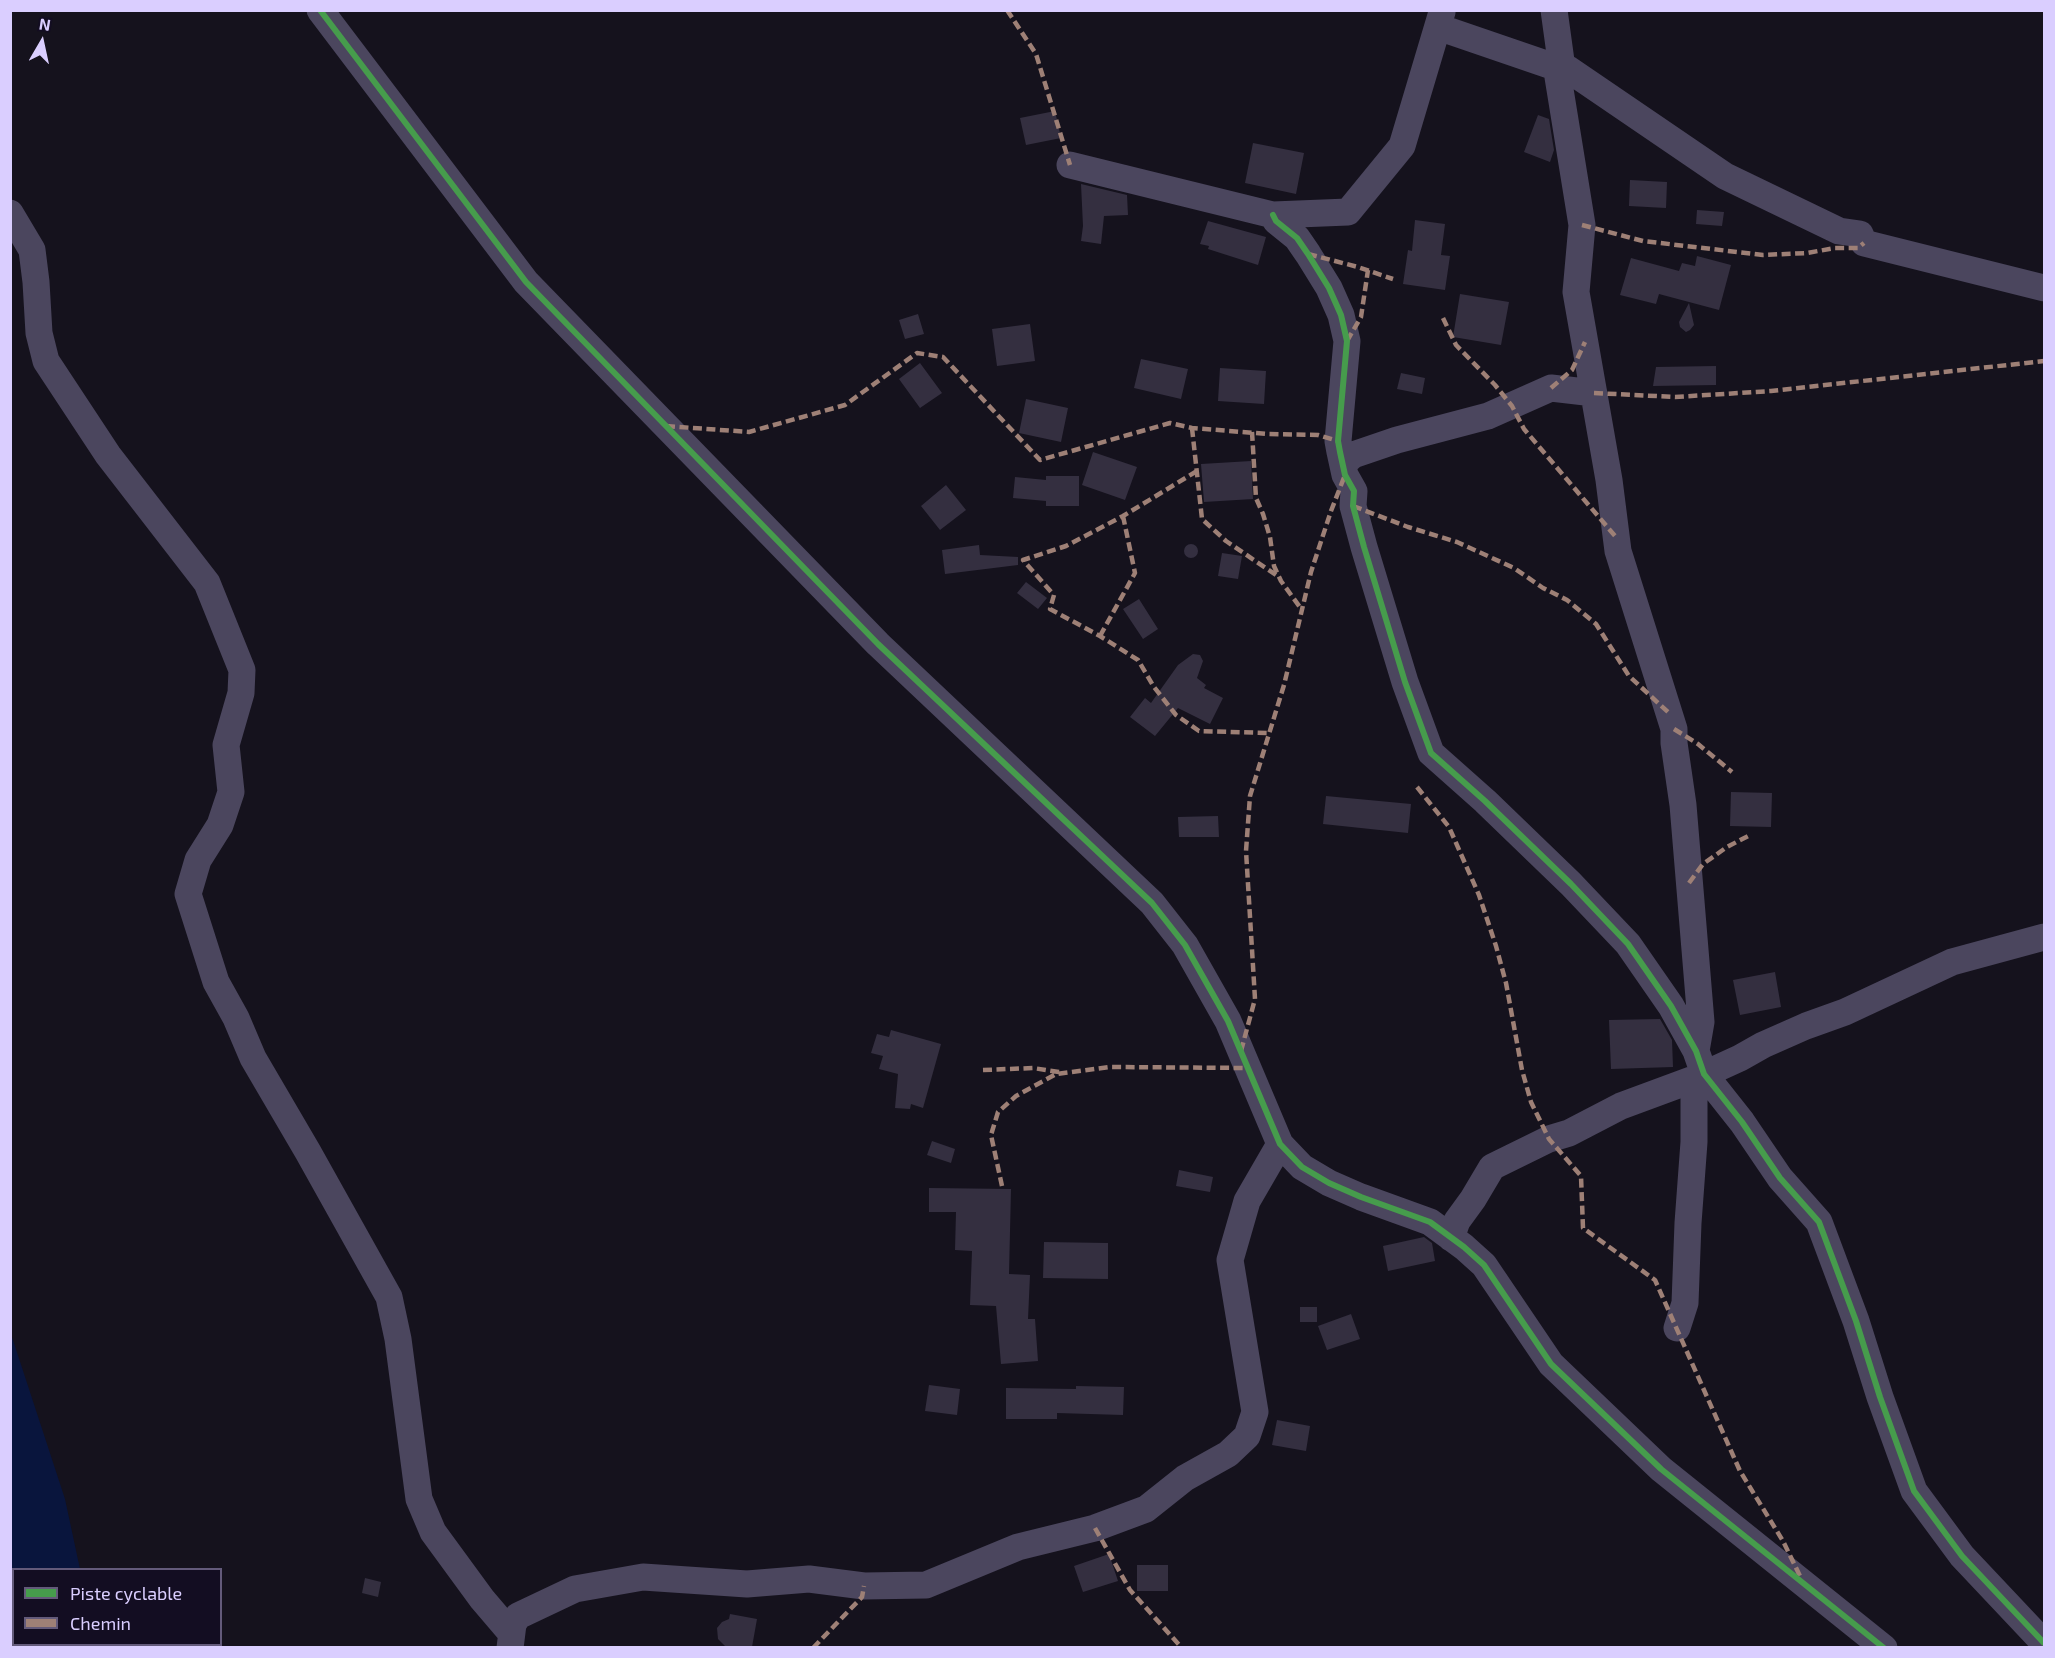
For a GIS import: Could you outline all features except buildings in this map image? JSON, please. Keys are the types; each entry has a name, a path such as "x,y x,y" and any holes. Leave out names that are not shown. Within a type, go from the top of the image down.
{"street":[{"path":"320,10 526,282 878,644 1152,903 1185,945 1228,1021 1280,1144 1302,1167 1329,1183 1430,1222 1484,1265 1551,1364 1661,1469 1884,1647"},
{"path":"1554,10 1561,61 1558,66 1582,225 1576,292 1609,480 1618,551 1674,729 1683,805 1701,1022 1685,1303 1677,1328"},
{"path":"1070,165 1273,215 1348,212 1402,146 1440,19 1549,65 1568,69 1725,176 1839,231 1860,234 1864,243 2044,288"},
{"path":"10,213 32,250 39,333 46,361 108,455 207,583 242,670 241,693 226,745 231,792 220,825 198,860 188,894 216,982 236,1018 253,1058 389,1297 398,1339 419,1499 433,1532 511,1640"},
{"path":"1273,215 1276,221 1297,238 1308,254 1329,288 1341,315 1347,341 1338,441 1345,476 1354,491 1353,506 1364,547 1405,682 1431,753 1485,801 1571,884 1628,944 1671,1006 1698,1068 1742,1122 1780,1178 1819,1222 1856,1321 1880,1397 1914,1491 1962,1556 2044,1643"},
{"path":"1343,464 1353,455 1397,440 1488,416 1551,388 1594,393"},
{"path":"1451,1238 1457,1221 1492,1167 1549,1138 1569,1133 1698,1068 1774,1041 1845,1012 1952,962 2044,937"},
{"path":"511,1640 513,1624 518,1616 575,1589 643,1577 747,1584 809,1579 864,1586 926,1585 1018,1547 1095,1528 1146,1509 1185,1478 1228,1454 1246,1436 1255,1412 1230,1260 1247,1201 1280,1144"}],"water":[{"path":"10,1331 65,1499 80,1568 12,1568 12,1646 97,1646 11,1647"}],"marked path":[{"path":"1007,10 1036,54 1070,165"},
{"path":"1582,225 1643,241 1763,255 1858,248 1864,243"},
{"path":"1308,254 1393,279"},
{"path":"1347,341 1361,317 1368,270"},
{"path":"1443,318 1456,345 1495,385 1512,406 1524,429 1615,536"},
{"path":"1551,388 1572,370 1585,342"},
{"path":"666,426 749,432 845,405 917,353 943,357 1040,460 1170,423 1192,428 1318,435 1338,441"},
{"path":"1594,393 1675,397 1771,391 2044,361"},
{"path":"1192,428 1202,519 1226,541 1279,577"},
{"path":"1252,432 1256,498 1270,537 1274,566 1281,581 1302,610"},
{"path":"1197,471 1123,516 1066,546 1023,560 1054,595 1050,609 1138,660 1154,687 1176,715 1199,731 1268,733"},
{"path":"1241,1051 1255,999 1246,851 1250,796 1284,685 1311,572 1345,475"},
{"path":"1353,506 1408,527 1457,542 1514,568 1543,588 1567,600 1596,624 1629,676 1669,713"},
{"path":"1100,636 1135,573 1123,516"},
{"path":"1674,729 1698,744 1732,772"},
{"path":"1417,787 1449,827 1479,895 1506,983 1522,1070 1531,1102 1549,1139 1581,1176 1583,1228 1655,1280 1740,1471 1783,1541 1800,1576"},
{"path":"1689,883 1703,864 1727,847 1750,835"},
{"path":"1002,1186 991,1135 998,1112 1016,1096 1056,1074 1110,1067 1248,1068"},
{"path":"983,1070 1033,1068 1059,1072"},
{"path":"1095,1528 1130,1590 1182,1648"},
{"path":"813,1648 862,1597 864,1586"}],"cycle path":[{"path":"320,10 526,282 878,644 1152,903 1185,945 1228,1021 1280,1144 1302,1167 1329,1183 1430,1222 1464,1247 1484,1265 1551,1364 1661,1469 1884,1648"},
{"path":"1273,215 1276,221 1297,238 1308,254 1329,288 1341,315 1347,341 1338,441 1340,452 1345,475 1354,491 1353,506 1364,547 1405,682 1431,753 1485,801 1571,884 1628,944 1671,1006 1696,1051 1704,1074 1742,1122 1780,1178 1819,1222 1856,1321 1880,1397 1914,1491 1962,1556 2044,1643"}]}
